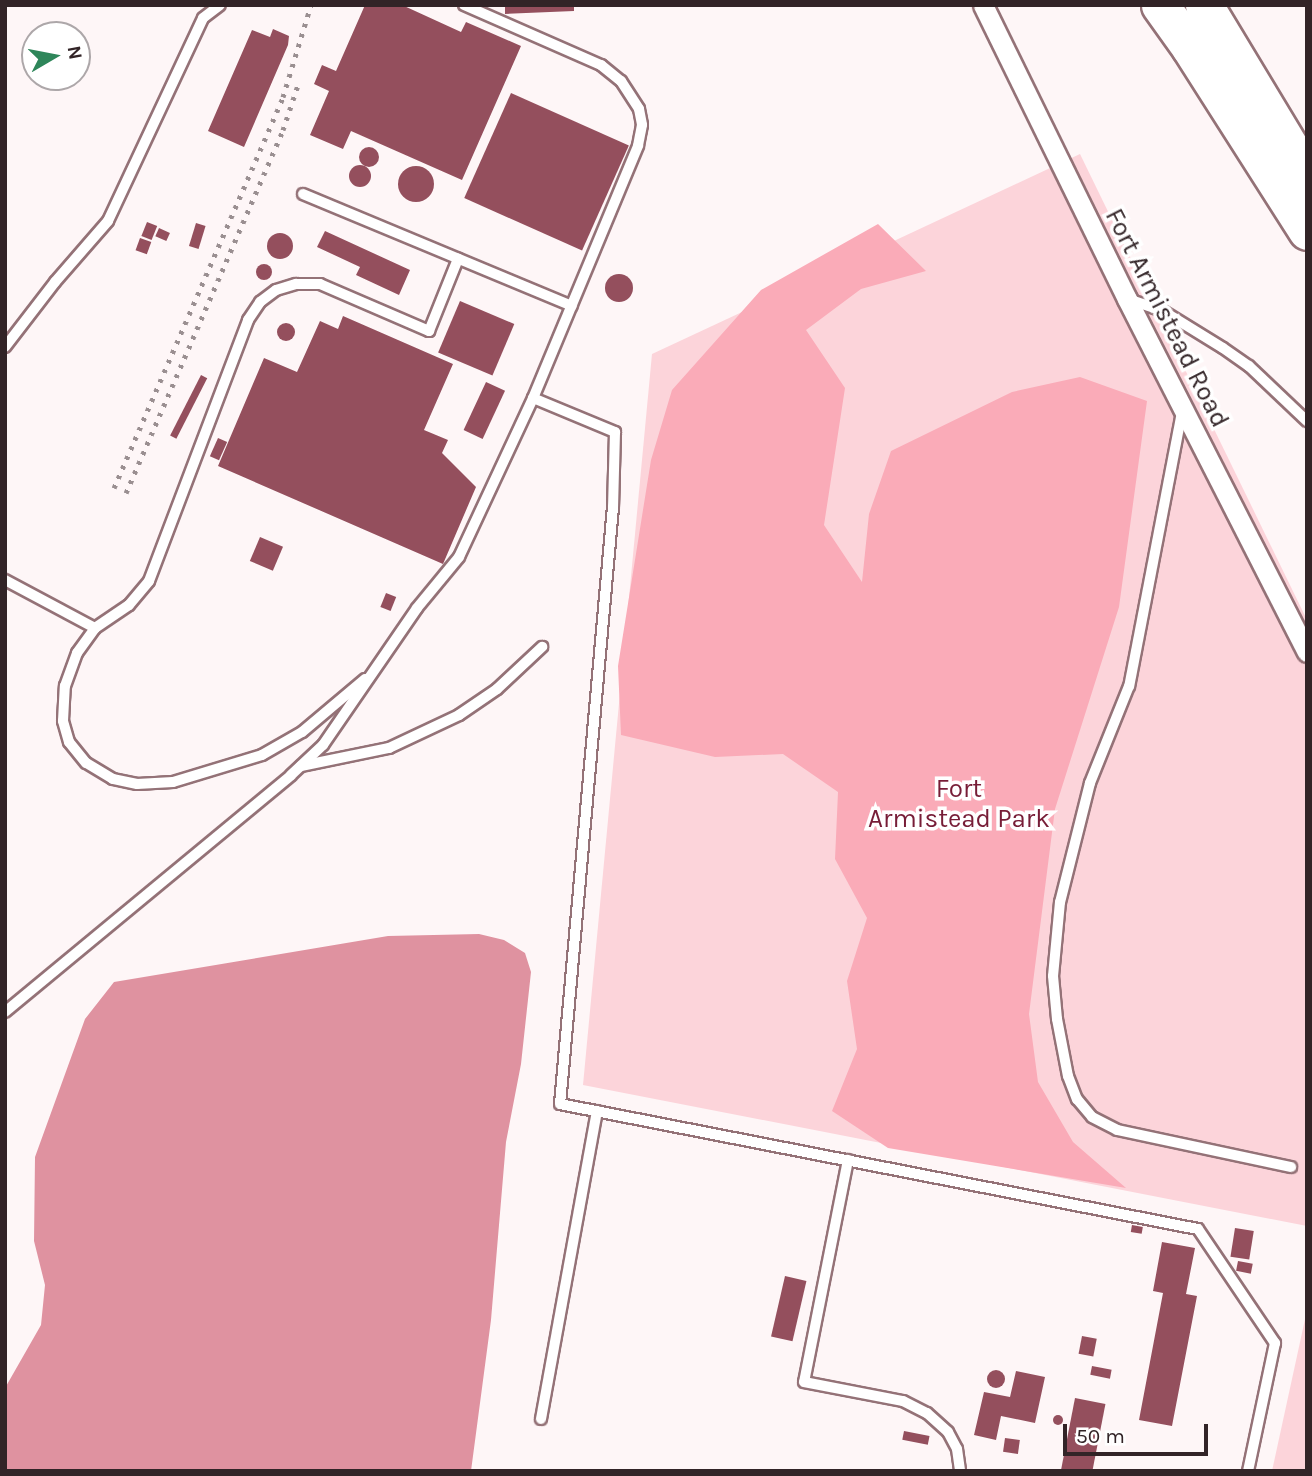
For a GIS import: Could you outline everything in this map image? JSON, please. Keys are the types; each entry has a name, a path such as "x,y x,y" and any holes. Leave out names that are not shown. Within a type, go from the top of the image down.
{"highway":[{"path":"1160,5 1197,58 1307,231"},
{"path":"1204,5 1307,176"}],"street":[{"name":"Fort Armistead Road","path":"983,5 1127,299 1307,652"}],"lane":[{"path":"5,347 55,282 108,222 203,18 220,5"},
{"path":"5,1012 323,745 417,608 459,557 533,398 638,146 642,125 639,109 621,81 601,65 464,5"},
{"path":"303,194 572,306"},
{"path":"376,670 302,732 262,755 173,782 137,784 113,779 86,763 69,742 63,721 65,686 77,653 95,628 128,605 149,581 248,320 260,302 276,290 296,284 320,284 429,331 458,259"},
{"path":"1127,299 1163,311 1223,348 1248,366 1307,421"},
{"path":"533,398 615,432 613,507 560,1104 1198,1229 1275,1343 1248,1471"},
{"path":"1182,408 1129,686 1090,783 1060,902 1053,975 1057,1019 1068,1076 1077,1099 1092,1116 1117,1129 1291,1167"},
{"path":"5,580 95,628"},
{"path":"301,766 389,748 422,733 478,703 542,647"},
{"path":"541,1419 597,1111"},
{"path":"848,1160 804,1382 903,1401 926,1413 948,1432 957,1449 960,1471"}],"green space":[{"name":"Fort Armistead Park","path":"1080,154 1307,620 1307,1226 583,1085 652,354"},
{"path":"878,224 926,271 861,289 806,330 845,388 824,525 862,582 869,514 891,451 1012,392 1080,377 1147,401 1119,607 1055,809 1029,1014 1038,1082 1073,1142 1126,1188 888,1148 832,1111 857,1049 847,981 867,918 835,859 838,792 783,754 715,757 621,735 618,666 651,460 672,390 761,290"},
{"path":"1307,1310 1307,1471 1272,1471"}],"shaded area":[{"path":"479,934 504,940 525,953 531,972 521,1064 506,1142 491,1320 471,1471 5,1471 5,1388 41,1325 45,1285 34,1241 35,1157 85,1019 114,982 388,936"}],"building":[{"path":"365,5 402,5 461,32 466,22 521,46 462,180 351,131 343,149 310,135 329,91 314,84 322,65 336,71"},
{"path":"505,5 574,5 574,11 505,14"},
{"path":"273,29 289,36 288,45 244,147 208,131 252,30 270,37"},
{"path":"511,93 629,145 582,251 464,198"},
{"path":"369,147 376,150 379,157 376,164 369,167 362,164 359,157 362,150"},
{"path":"360,165 370,172 371,176 364,186 360,187 350,180 349,176 356,166"},
{"path":"416,166 429,171 434,184 429,197 416,202 403,197 398,184 403,171"},
{"path":"147,222 157,226 152,240 141,236"},
{"path":"196,223 206,226 199,249 189,246"},
{"path":"159,228 170,233 166,241 155,236"},
{"path":"325,231 410,270 399,295 356,275 360,267 317,247"},
{"path":"280,233 290,236 293,246 290,256 280,259 270,256 267,246 270,236"},
{"path":"140,238 151,242 147,254 136,250"},
{"path":"264,264 270,266 270,278 264,280 258,278 256,272 258,266"},
{"path":"619,274 629,278 633,288 629,298 619,302 609,298 605,288 609,278"},
{"path":"460,301 514,324 492,376 438,353"},
{"path":"343,316 453,364 424,430 448,440 442,453 476,487 443,564 218,466 264,358 297,372 320,321 338,329"},
{"path":"282,323 290,323 295,332 293,339 282,341 277,336 277,328"},
{"path":"201,375 207,378 176,439 170,436"},
{"path":"486,382 505,391 483,439 464,430"},
{"path":"218,438 227,442 219,460 210,456"},
{"path":"260,537 283,547 273,571 250,561"},
{"path":"386,593 396,597 391,611 380,607"},
{"path":"1132,1225 1143,1227 1142,1234 1131,1232"},
{"path":"1235,1228 1254,1231 1249,1260 1230,1257"},
{"path":"1162,1242 1195,1248 1186,1294 1197,1296 1172,1426 1139,1420 1163,1293 1153,1291"},
{"path":"1238,1261 1253,1264 1251,1274 1236,1271"},
{"path":"785,1276 806,1281 792,1341 771,1336"},
{"path":"1082,1336 1097,1339 1093,1357 1079,1354"},
{"path":"1092,1366 1112,1370 1110,1379 1090,1375"},
{"path":"996,1370 1002,1373 1005,1379 1002,1385 996,1388 990,1385 987,1379 990,1373"},
{"path":"1016,1371 1045,1377 1035,1423 1001,1416 996,1440 974,1435 984,1392 1010,1397"},
{"path":"1075,1398 1105,1404 1092,1471 1061,1471"},
{"path":"1058,1415 1062,1416 1062,1424 1058,1425 1054,1424 1053,1420 1054,1416"},
{"path":"904,1431 930,1436 928,1445 902,1440"},
{"path":"1005,1438 1020,1440 1018,1454 1003,1452"}],"railway":[{"path":"114,488 283,97 311,5"},
{"path":"126,493 283,130 299,82"}]}
